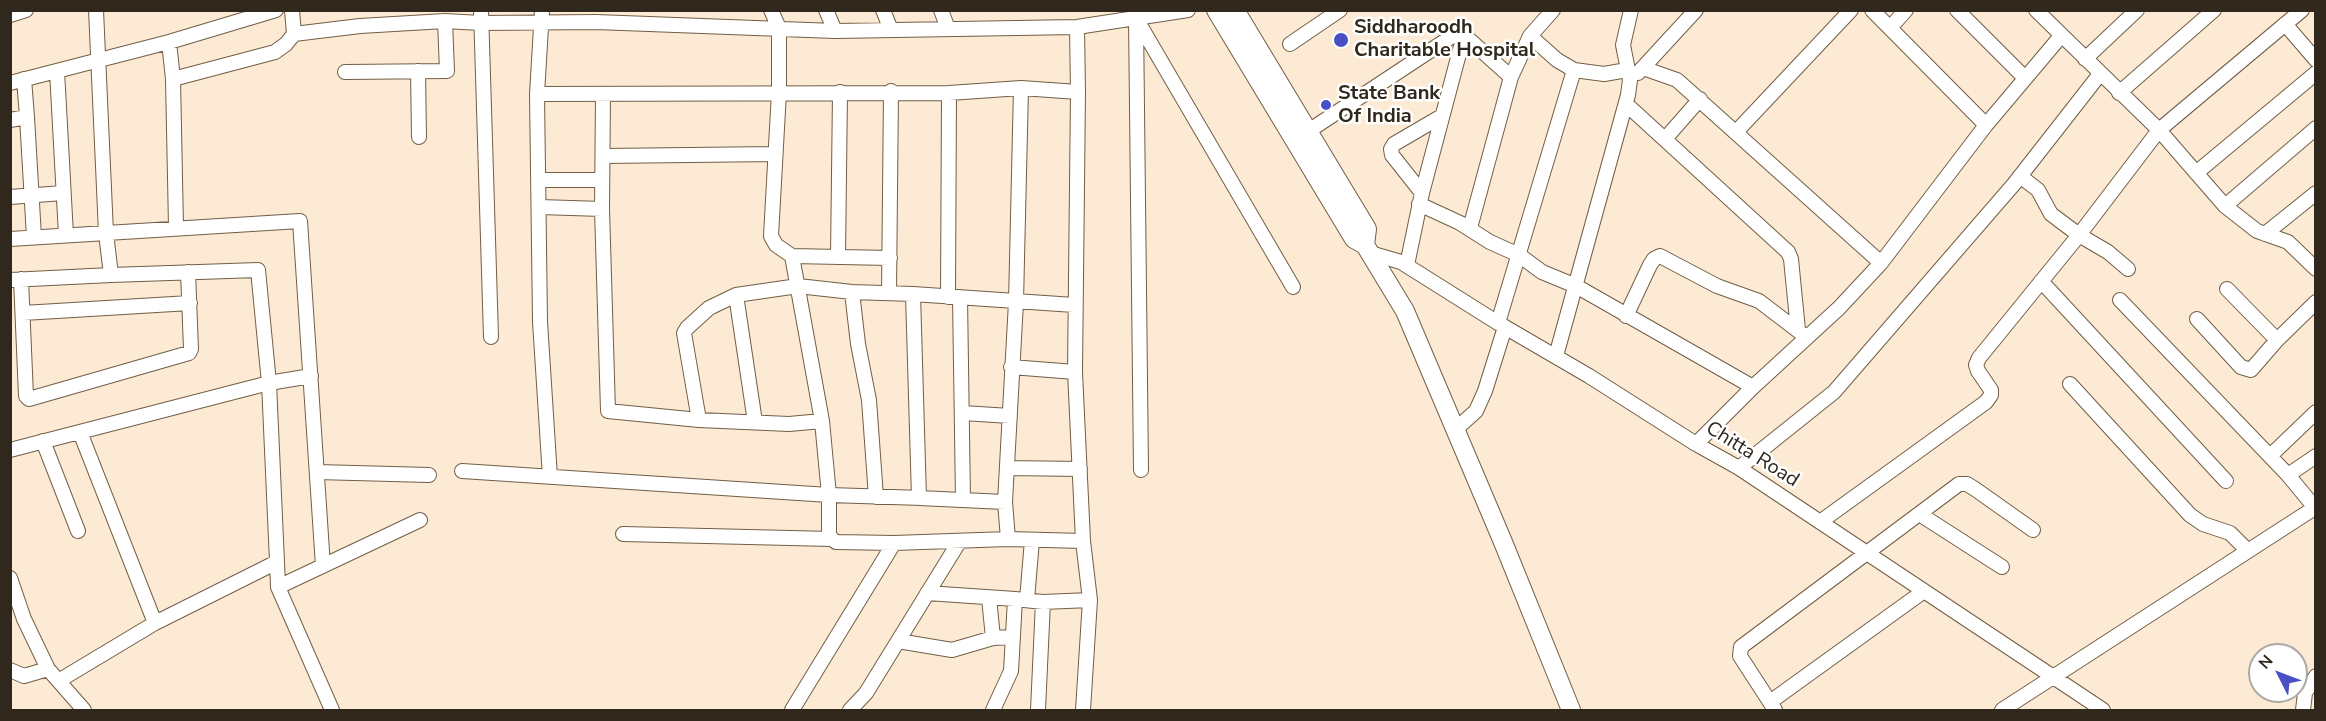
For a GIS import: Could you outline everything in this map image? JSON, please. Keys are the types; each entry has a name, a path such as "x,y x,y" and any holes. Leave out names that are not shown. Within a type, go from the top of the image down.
{"main road":[{"path":"1216,10 1354,239 1367,249 1405,311 1456,429 1571,711"},
{"path":"1235,10 1366,229 1367,249"}],"street":[{"path":"10,15 26,10"},
{"path":"96,10 106,233 111,275"},
{"path":"34,237 27,117 17,81 99,58 169,42 276,10"},
{"path":"292,10 294,34"},
{"path":"652,10 652,25"},
{"path":"771,10 779,28 779,92 771,236 776,245 792,256 890,258"},
{"path":"826,10 835,31"},
{"path":"883,10 891,30"},
{"path":"941,10 948,29"},
{"path":"173,79 268,55 281,48 294,34 439,18 596,16 652,25 835,31 1077,27 1134,14 1188,10"},
{"path":"1470,228 1511,77 1530,36 1552,10"},
{"path":"1556,356 1626,104 1628,75 1623,45 1631,10"},
{"path":"1530,36 1557,60 1574,70 1604,75 1628,75 1643,68 1696,10"},
{"path":"1736,132 1851,10"},
{"path":"1872,10 1986,124"},
{"path":"1890,28 1906,10"},
{"path":"1957,10 2025,78"},
{"path":"2036,10 2158,130 2225,206 2257,231 2288,242 2316,269"},
{"path":"2119,93 2214,10"},
{"path":"1820,522 1986,402 1991,395 1991,390 1978,371 1976,365 1979,358 2079,235 2158,130 2302,10"},
{"path":"1290,44 1338,11"},
{"path":"1134,14 1293,286"},
{"path":"1134,14 1142,470"},
{"path":"2085,59 2127,14"},
{"path":"542,16 537,94 540,322 550,477"},
{"path":"481,17 491,337"},
{"path":"345,72 447,71 439,18"},
{"path":"2285,24 2316,60"},
{"path":"1077,27 1075,372 1083,541 1090,600 1083,711"},
{"path":"1307,132 1454,35 1461,33 1511,77"},
{"path":"1407,266 1421,198 1464,35"},
{"path":"1696,444 1803,334 1839,308 1881,263 1986,124 2061,36"},
{"path":"169,42 173,79 176,227"},
{"path":"1643,68 1677,80 1881,263"},
{"path":"1456,429 1476,411 1485,391 1519,255 1574,70"},
{"path":"57,71 66,235"},
{"path":"418,71 419,137"},
{"path":"2196,173 2316,73"},
{"path":"1739,468 1834,392 2020,176 2100,74"},
{"path":"537,94 891,91 949,93 1021,88 1078,92"},
{"path":"1008,539 1005,502 1016,302 1021,88"},
{"path":"889,293 891,91"},
{"path":"838,257 840,92"},
{"path":"949,93 954,297 963,413 963,500"},
{"path":"603,94 602,208 608,411 699,420 789,424 822,421"},
{"path":"1665,140 1700,99"},
{"path":"1626,104 1788,252 1803,334"},
{"path":"1442,116 1394,144 1391,149 1392,155 1421,198 1490,242 1519,255 1542,272 1576,286 1753,387"},
{"path":"10,120 27,117"},
{"path":"2225,206 2316,128"},
{"path":"603,156 775,154"},
{"path":"2020,176 2038,190 2051,214 2079,235 2108,252 2128,269"},
{"path":"538,180 602,180"},
{"path":"10,197 63,193"},
{"path":"2265,234 2316,193"},
{"path":"540,207 602,208"},
{"path":"10,239 300,221 323,566"},
{"name":"Chitta Road","path":"1367,249 1407,266 1696,444 1739,468 2103,711"},
{"path":"792,256 822,421 829,495 829,535 832,539 836,542 894,543 1008,539 1083,541"},
{"path":"1626,316 1650,265 1660,256 1717,286 1759,301 1803,334"},
{"path":"188,272 191,349 188,354 29,399 26,396 23,313 16,279 188,272 258,270 269,383 278,587 332,711"},
{"path":"2042,281 2226,481"},
{"path":"699,420 684,333 709,308 736,295 798,286 852,292 1074,305"},
{"path":"2227,289 2277,340"},
{"path":"852,292 868,400 876,497"},
{"path":"913,294 919,498 923,498"},
{"path":"736,295 755,422"},
{"path":"2002,711 2052,676 2315,508 2288,475 2120,300"},
{"path":"2197,319 2246,370 2251,370 2277,340 2316,302"},
{"path":"23,313 190,303"},
{"path":"1011,367 1075,372"},
{"path":"10,450 269,383 311,376"},
{"path":"2070,384 2190,515 2203,524 2230,533 2248,551"},
{"path":"2270,456 2316,412"},
{"path":"963,413 1010,416"},
{"path":"80,432 155,622"},
{"path":"43,441 78,531"},
{"path":"2288,475 2316,456"},
{"path":"1007,468 1080,469"},
{"path":"462,471 829,495 1005,502"},
{"path":"317,472 429,475"},
{"path":"1924,591 1772,706 1740,656 1742,647 1921,515 1959,484 1967,484 2033,530"},
{"path":"1921,515 2002,567"},
{"path":"278,587 420,519"},
{"path":"623,534 832,539"},
{"path":"993,711 1011,671 1013,638 1032,540"},
{"path":"850,711 866,693 959,542"},
{"path":"792,711 894,543"},
{"path":"60,680 155,622 277,562"},
{"path":"10,578 24,619 48,669 60,680 84,711"},
{"path":"927,594 1043,602 1090,600"},
{"path":"989,598 993,638"},
{"path":"1038,711 1043,602"},
{"path":"898,641 952,650 993,638 1013,638"},
{"path":"10,670 24,676 48,669"},
{"path":"2303,711 2305,693 2316,676"}],"place":[{"name":"Siddharoodh Charitable Hospital","path":"1341,40"},
{"name":"State Bank Of India","path":"1326,105"}]}
